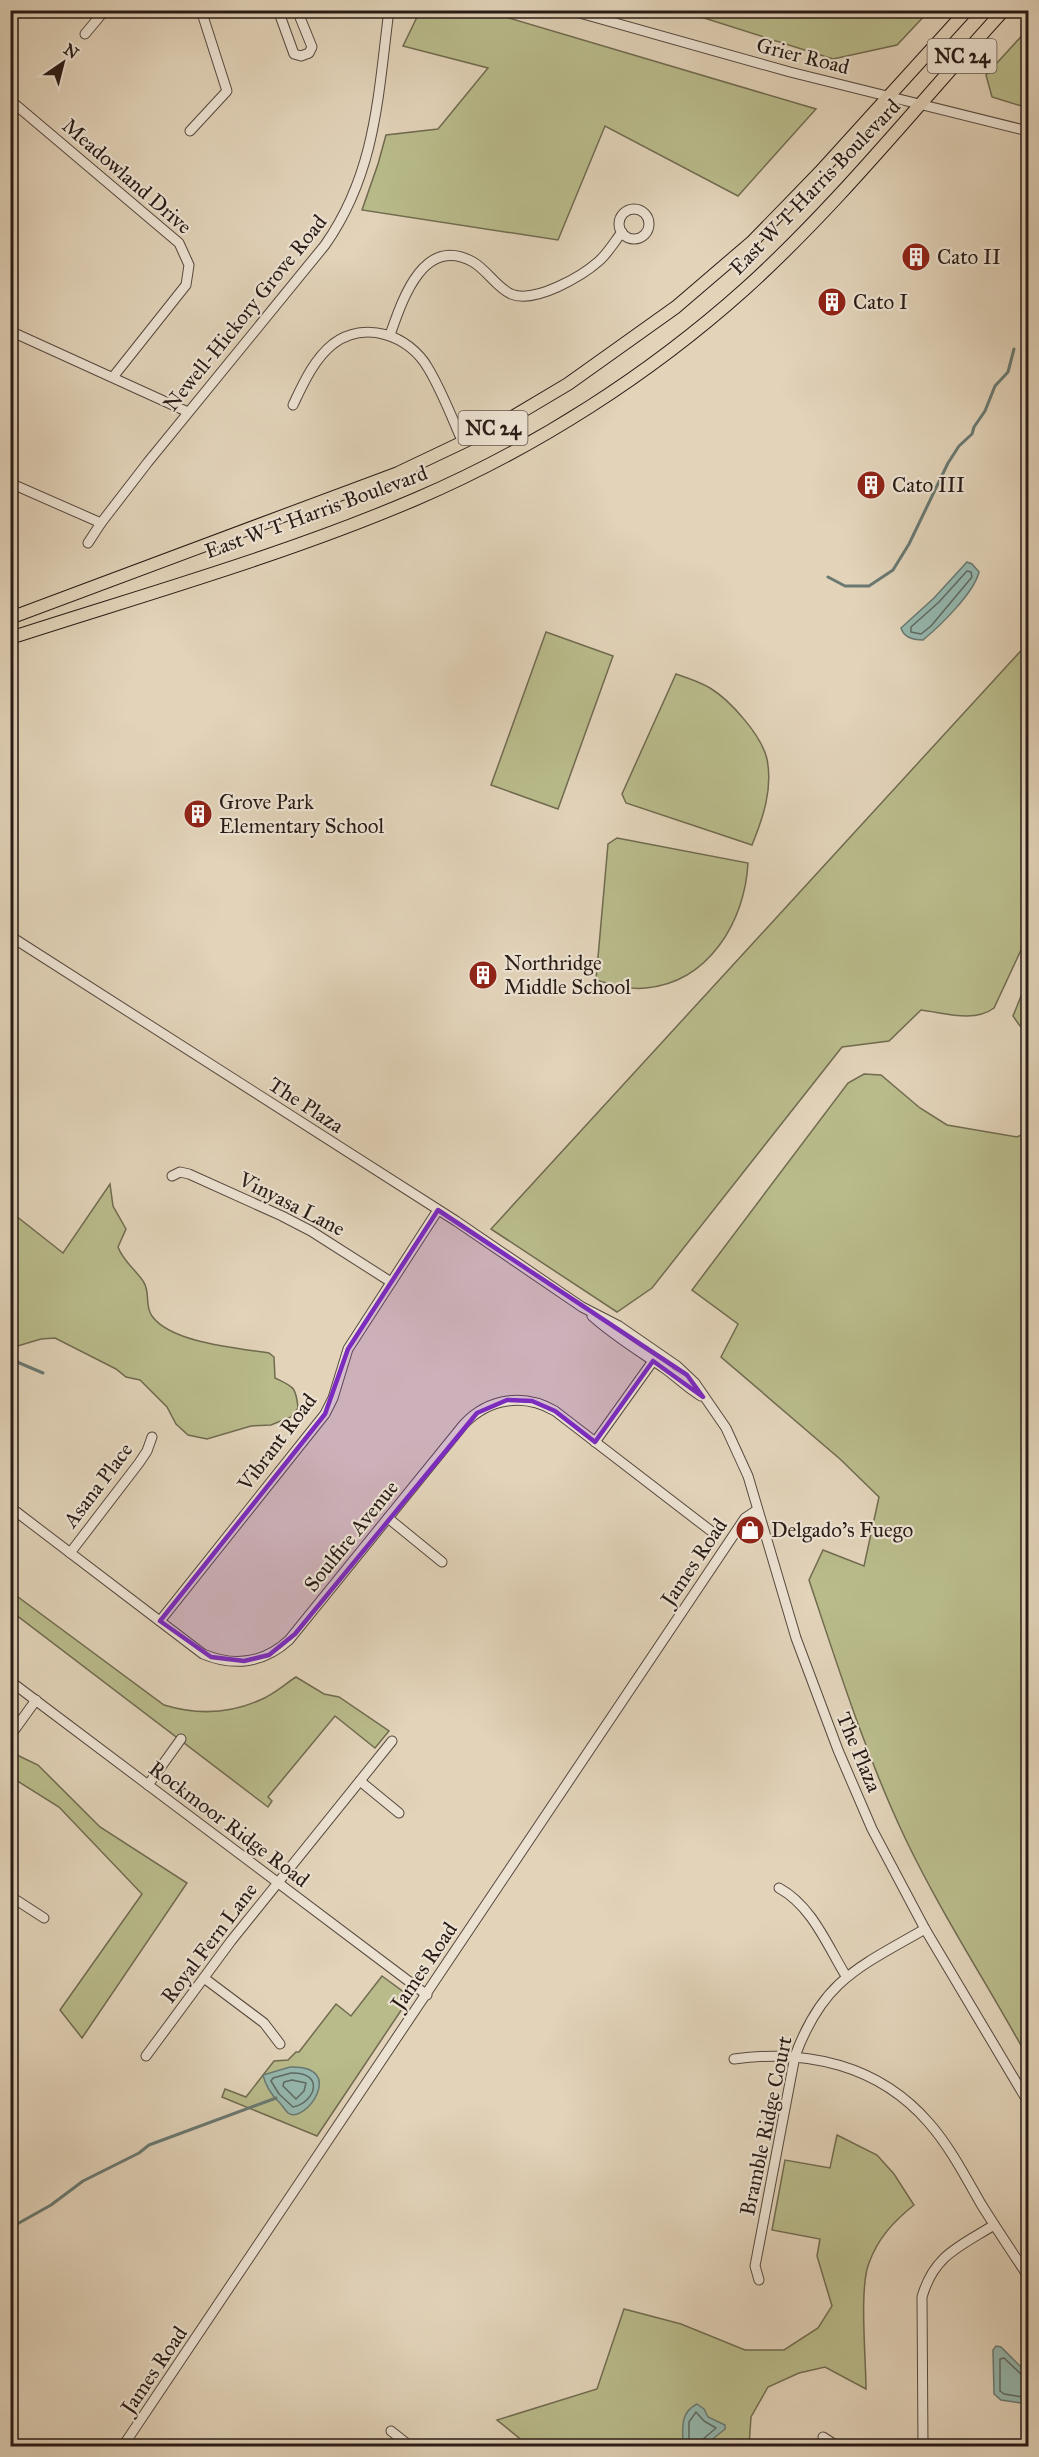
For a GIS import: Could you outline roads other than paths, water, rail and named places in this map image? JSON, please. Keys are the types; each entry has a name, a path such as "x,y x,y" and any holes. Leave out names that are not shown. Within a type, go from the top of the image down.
{"main road":[{"name":"East W T Harris Boulevard","path":"10,618 358,490 463,443 568,384 601,363 683,301 746,247 785,209 967,10"},
{"name":"East W T Harris Boulevard","path":"10,638 298,543 381,513 460,478 561,424 672,349 745,289 820,216 1004,10"}],"street":[{"path":"85,34 105,10"},
{"path":"190,130 227,91 201,10"},
{"path":"278,10 294,54 301,56 309,53 312,46 297,10"},
{"name":"Grier Road","path":"569,10 681,43 1029,131"},
{"name":"Newell-Hickory Grove Road","path":"88,543 101,523 188,412 326,245 348,210 360,180 373,133 387,13"},
{"name":"Meadowland Drive","path":"10,100 179,243 187,256 189,275 182,293 113,377"},
{"path":"390,335 416,275 428,263 450,255 465,259 481,268 504,290 513,295 533,295 559,286 600,260 622,232"},
{"path":"10,331 188,412"},
{"path":"293,405 311,370 333,345 363,332 390,335 412,350 428,367 463,443"},
{"path":"10,483 101,523"},
{"name":"The Plaza","path":"10,936 438,1210 582,1306 620,1326 668,1360 694,1383 726,1428 748,1476 796,1638 838,1750 889,1864 925,1929 1029,2102"},
{"name":"Vinyasa Lane","path":"172,1176 180,1172 189,1174 282,1216 311,1231 391,1282"},
{"name":"Vibrant Road","path":"160,1621 325,1414 333,1398 348,1349 438,1210"},
{"name":"The Plaza","path":"582,1306 614,1335 703,1397"},
{"path":"596,1442 653,1361"},
{"name":"Soulfire Avenue","path":"10,1508 203,1654 219,1660 244,1661 269,1655 295,1634 464,1424 491,1405 516,1400 540,1403 555,1410 711,1531"},
{"name":"Asana Place","path":"70,1553 139,1464 152,1437"},
{"name":"James Road","path":"123,2446 745,1518 757,1510"},
{"path":"388,1518 442,1562"},
{"name":"Rockmoor Ridge Road","path":"10,1681 427,1995"},
{"path":"10,1736 36,1701"},
{"path":"148,1785 182,1739"},
{"name":"Royal Fern Lane","path":"146,2056 278,1882 392,1741"},
{"path":"360,1781 399,1813"},
{"path":"779,1888 799,1902 809,1914 846,1976"},
{"path":"10,1896 44,1918"},
{"name":"Bramble Ridge Court","path":"759,2280 755,2266 795,2056 804,2032 816,2011 846,1976 925,1929"},
{"path":"204,1978 264,2023 280,2044"},
{"path":"734,2059 767,2055 825,2060 858,2071 887,2086 928,2122 945,2144 994,2225 1029,2276"},
{"path":"923,2446 922,2297 928,2278 947,2254 994,2225"},
{"path":"391,2431 410,2446"},
{"path":"823,2437 837,2446"}],"water":[{"path":"967,562 979,572 964,599 923,640 907,636 901,628 934,598"},
{"path":"290,2067 307,2069 317,2075 319,2084 317,2094 311,2103 304,2111 295,2114 288,2113 273,2096 263,2075"},
{"path":"996,2346 1001,2347 1028,2374 1028,2404 1001,2400 994,2394 993,2350"},
{"path":"697,2404 704,2409 708,2417 725,2425 725,2429 704,2446 683,2446 685,2417 687,2412"}],"waterway":[{"path":"828,577 845,586 869,586 893,570 909,544 948,463 959,446 972,434 995,386 1008,372 1014,349"},
{"path":"10,1359 43,1373"},
{"path":"10,2228 51,2205 83,2181 139,2153 149,2145 276,2098"}],"place":[{"name":"Cato II","path":"916,257"},
{"name":"Cato I","path":"832,302"},
{"name":"Cato III","path":"871,485"},
{"name":"Grove Park Elementary School","path":"198,814"},
{"name":"Northridge Middle School","path":"483,975"},
{"name":"Delgado's Fuego","path":"750,1530"}]}
